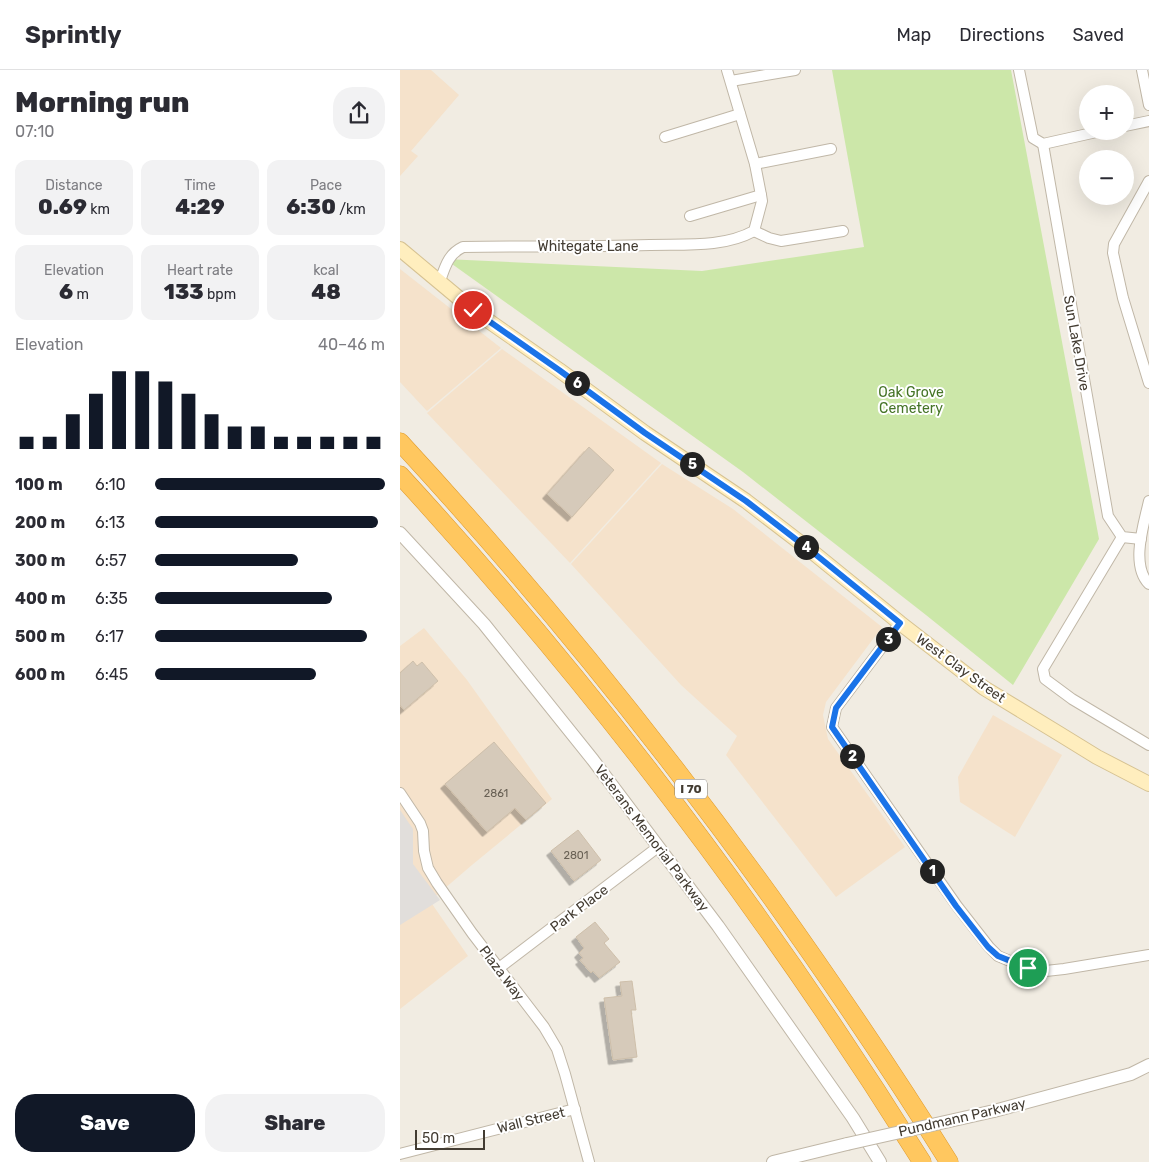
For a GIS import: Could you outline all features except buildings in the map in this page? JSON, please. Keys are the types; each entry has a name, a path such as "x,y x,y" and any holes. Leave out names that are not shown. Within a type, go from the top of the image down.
{"highway":[{"name":"I 70","path":"400,442 438,482 520,577 679,772 863,1029 949,1162"},
{"name":"I 70","path":"400,475 546,643 662,788 741,894 795,971 863,1070 922,1162"}],"main road":[{"name":"West Clay Street","path":"400,249 473,310 645,433 746,501 984,688 1058,734 1149,784"}],"street":[{"path":"727,70 761,195 762,201 754,231 781,241 843,231"},
{"path":"730,81 795,70"},
{"name":"Sun Lake Drive","path":"1019,70 1033,138 1042,144 1108,516 1122,537"},
{"path":"1142,70 1149,105"},
{"path":"665,137 740,114"},
{"path":"1134,124 1149,121"},
{"path":"1042,144 1079,136"},
{"path":"754,164 830,148"},
{"path":"1149,181 1114,244 1113,252 1123,298 1149,383"},
{"path":"690,216 761,195"},
{"name":"Whitegate Lane","path":"440,281 451,255 455,250 463,247 701,244 728,241 748,235 754,231"},
{"path":"1149,501 1140,539 1142,574 1149,584"},
{"name":"Veterans Memorial Parkway","path":"400,533 484,624 593,760 718,926 853,1118 880,1162"},
{"path":"1140,539 1122,537 1043,669 1045,680 1149,745"},
{"path":"900,623 836,708 832,727 956,906 988,947 998,956 1028,968 1046,971 1055,970 1149,954"},
{"name":"Plaza Way","path":"400,793 423,831 424,851 428,868 432,875 544,1027 556,1049 562,1062 589,1162"},
{"name":"Park Place","path":"499,968 658,847"},
{"name":"Pundmann Parkway","path":"774,1162 994,1110 1131,1074 1149,1065"},
{"name":"Wall Street","path":"400,1154 575,1109"}],"shaded area":[{"path":"400,70 431,70 459,95 411,151 418,156 400,176"},
{"path":"400,269 501,348 427,411 400,382"},
{"path":"502,349 661,463 570,563 427,413"},
{"path":"662,464 733,509 882,627 826,702 823,715 828,739 905,847 836,897 726,755 737,736 681,685 571,564"},
{"path":"424,628 467,680 552,799 430,901 468,956 400,1009 400,646"},
{"path":"993,715 1062,755 1015,837 960,802 958,777"},
{"path":"400,810 413,829 413,864 440,900 400,925"}],"green space":[{"name":"Oak Grove Cemetery","path":"832,70 1011,70 1099,539 1013,685 743,472 445,259 702,271 864,247"}],"route":[{"path":"473,310 645,433 746,501 900,623 836,708 832,727 956,906 988,947 998,956 1028,968"}]}
